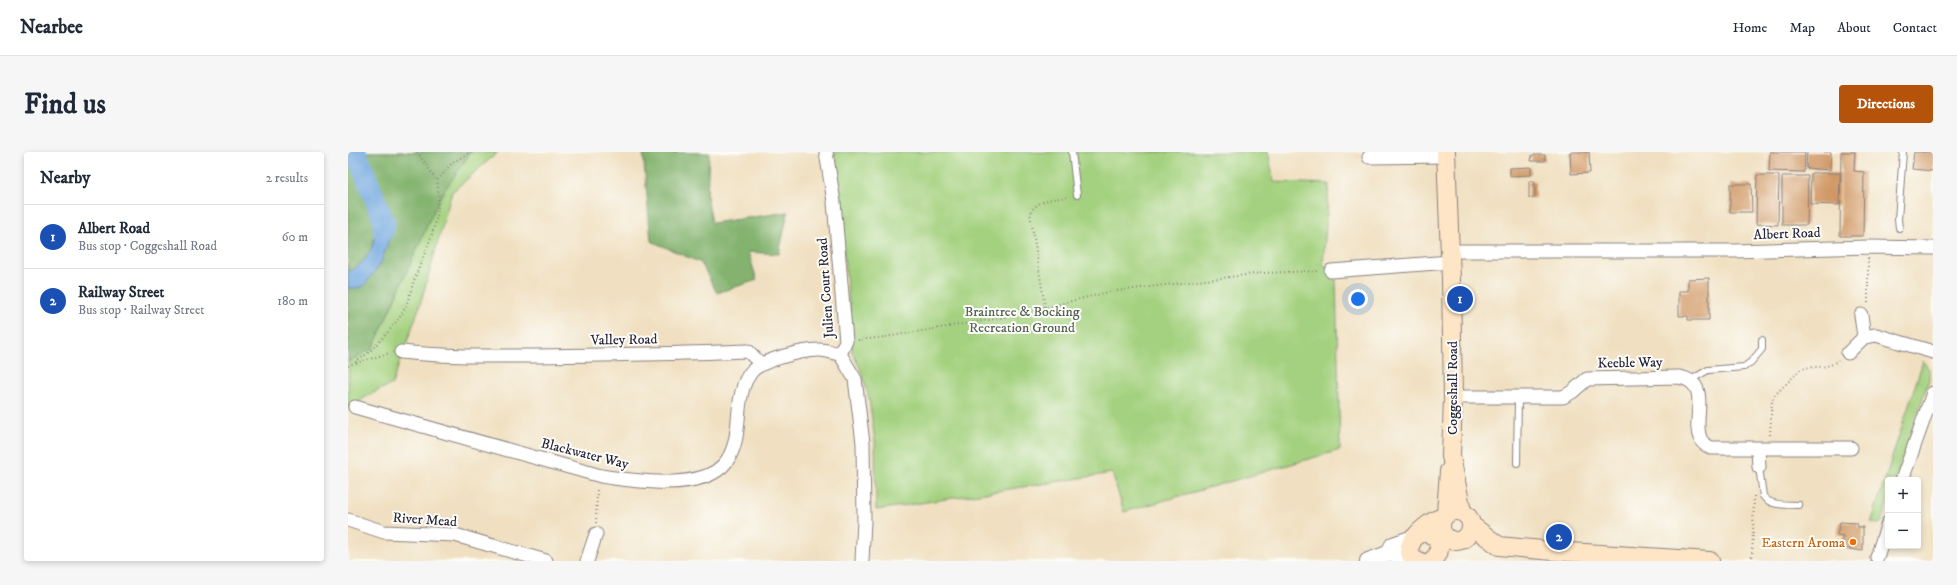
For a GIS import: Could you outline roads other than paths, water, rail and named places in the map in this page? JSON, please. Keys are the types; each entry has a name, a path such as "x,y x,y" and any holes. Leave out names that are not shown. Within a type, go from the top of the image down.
{"main road":[{"name":"Coggeshall Road","path":"1446,154 1453,397 1451,456 1455,517"},
{"path":"1455,517 1470,533 1465,540 1459,543 1446,555 1426,553 1433,520 1455,517 1496,545"},
{"path":"1455,517 1440,526 1444,535 1449,540 1477,548 1496,545 1568,557 1702,561"}],"street":[{"name":"Julien Court Road","path":"826,152 834,202 846,341 840,354 854,380 863,443 864,520 862,561"},
{"path":"1369,157 1393,154 1446,154"},
{"name":"Albert Road","path":"1450,256 1868,247 1933,248"},
{"path":"1330,271 1450,256"},
{"path":"1861,315 1864,337"},
{"path":"1848,353 1864,337 1870,335 1883,336 1933,352"},
{"path":"761,364 781,357 819,350 840,354"},
{"name":"Valley Road","path":"401,352 431,355 639,356 748,351 761,364"},
{"name":"Blackwater Way","path":"355,407 597,474 632,481 661,482 696,480 713,472 726,462 737,436 743,388 751,372 761,364"},
{"name":"Keeble Way","path":"1453,397 1563,397 1572,392 1587,379 1597,377 1679,377 1689,381"},
{"path":"1689,381 1699,394 1699,434 1702,442 1711,448 1851,448"},
{"path":"1903,477 1928,424 1933,392"},
{"path":"1759,467 1764,449"},
{"name":"River Mead","path":"348,520 384,532 455,535 546,561"},
{"path":"1877,556 1885,532"},
{"path":"587,561 596,534"},
{"path":"1368,561 1388,554 1426,553"}],"lane":[{"path":"1072,152 1077,195"},
{"path":"1899,228 1898,219 1903,152"},
{"path":"1689,381 1708,370 1744,367 1751,362 1762,349 1762,340"},
{"path":"1517,463 1518,397"},
{"path":"1759,467 1763,496 1765,500 1780,504 1799,505"}],"water":[{"path":"383,203 388,208 392,217 390,236 381,263 364,286 348,288 348,271 353,270 365,259 373,245 378,205"}],"waterway":[{"path":"356,152 385,224 383,231"}],"place":[{"name":"Albert Road","path":"1460,299"},
{"name":"Railway Street","path":"1559,537"},
{"name":"Eastern Aroma","path":"1853,542"}],"park label":[{"name":"Braintree & Bocking Recreation Ground","path":"1022,320"}]}
